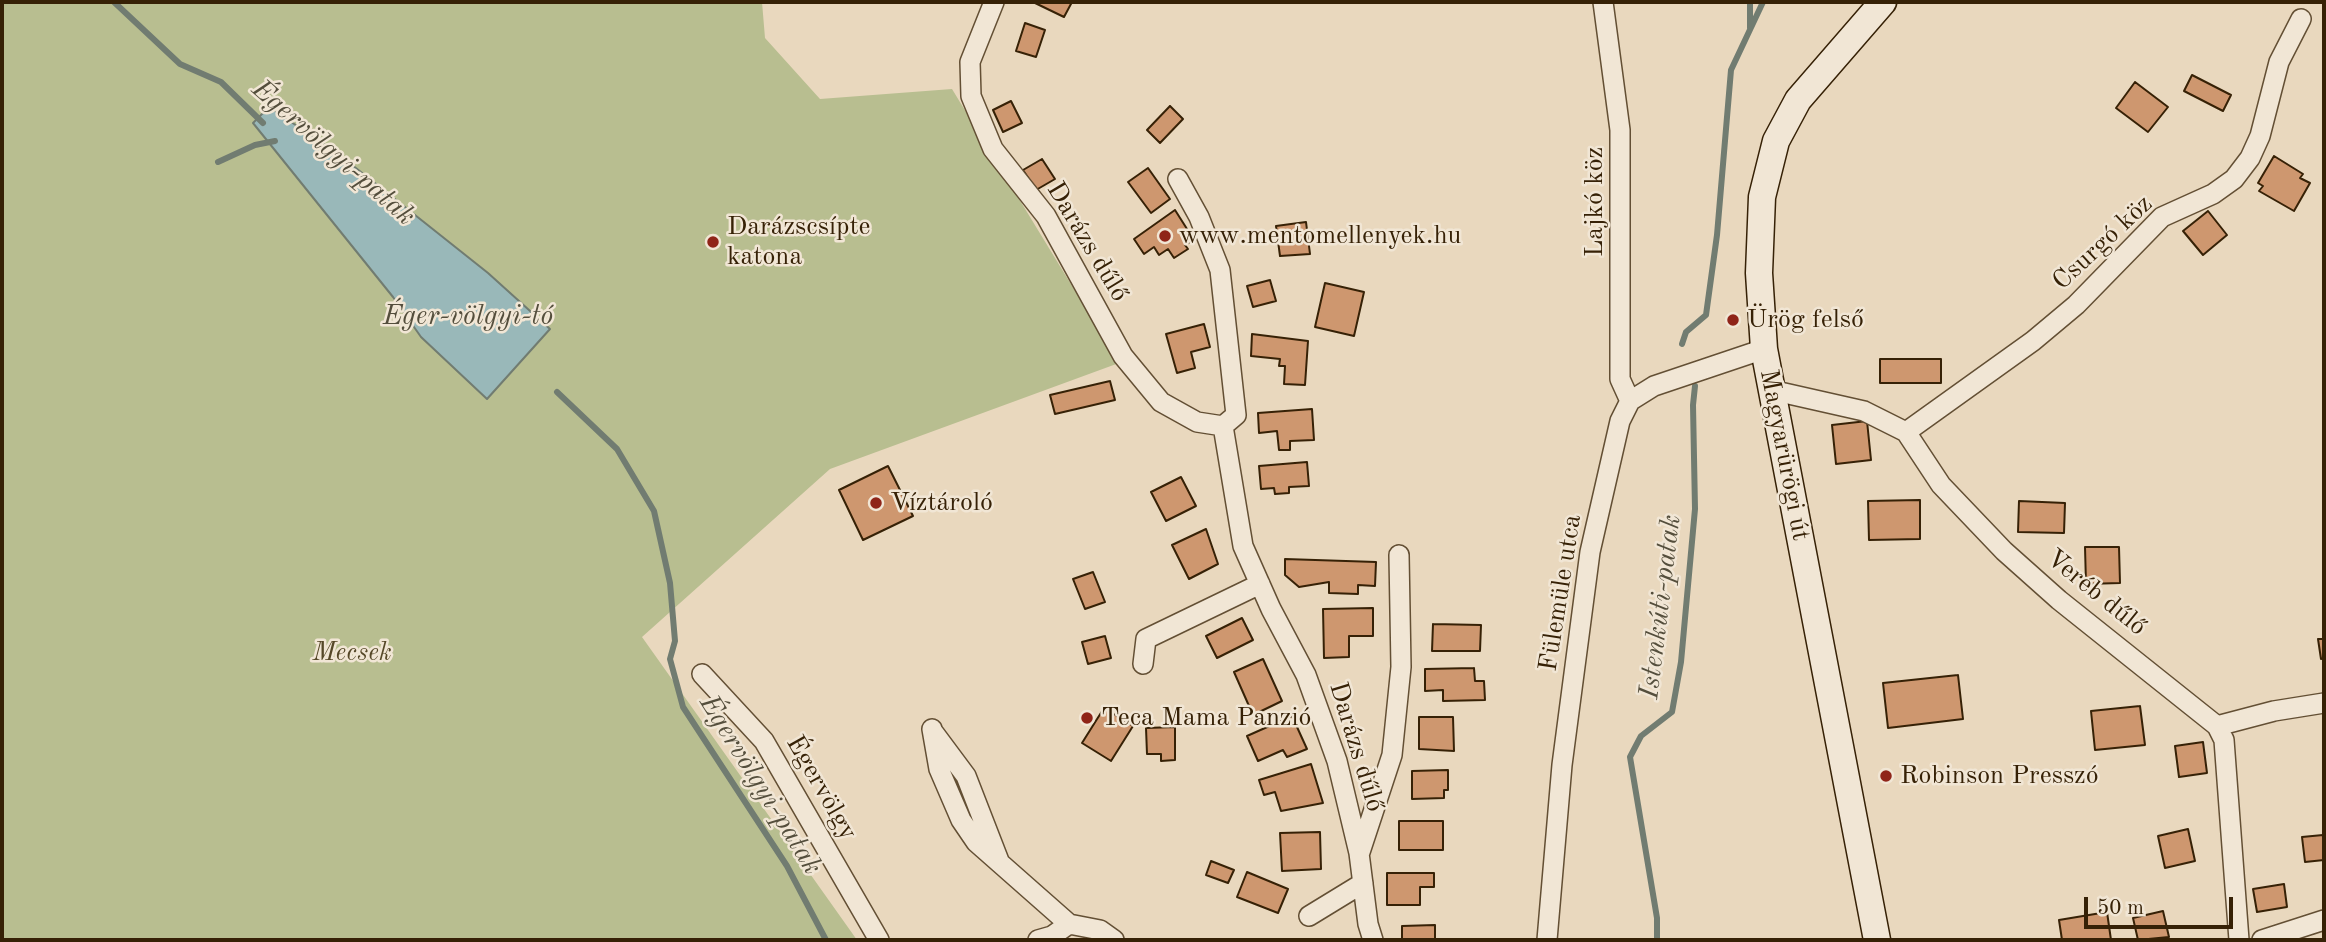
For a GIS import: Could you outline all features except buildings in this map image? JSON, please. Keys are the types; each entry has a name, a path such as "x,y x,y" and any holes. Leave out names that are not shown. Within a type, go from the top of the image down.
{"main road":[{"name":"Magyarürögi út","path":"1877,940 1764,349 1759,273 1762,197 1776,141 1798,100 1883,2"}],"street":[{"name":"Darázs dűlő","path":"994,2 970,62 971,96 993,149 1046,216 1124,356 1161,402 1197,422 1223,426 1243,546 1306,675 1337,761 1359,853 1373,940"},
{"name":"Lajkó köz","path":"1603,2 1620,130 1620,379 1630,401"},
{"name":"Csurgó köz","path":"1906,432 1946,407 1987,372 2050,327 2076,305 2162,217 2213,194 2234,179 2250,158 2260,136 2279,62 2301,19"},
{"path":"1178,179 1199,216 1220,270 1236,415 1223,426"},
{"path":"1630,401 1654,386 1764,349"},
{"name":"Veréb dűlő","path":"1772,390 1864,411 1906,432 1941,485 2004,551 2059,600 2217,726"},
{"name":"Fülemüle utca","path":"1547,940 1549,883 1562,765 1590,552 1620,421 1630,401"},
{"name":"Darázs dűlő","path":"1359,853 1392,755 1401,667 1399,555"},
{"path":"1143,664 1146,639 1260,584"},
{"name":"Égervölgy","path":"702,674 764,741 879,940"},
{"path":"2239,940 2224,740 2217,726 2274,711 2324,703"},
{"path":"1001,865 967,776 932,729 939,769 961,820 976,842 1001,865 1069,924 1100,930 1114,940"},
{"path":"1309,916 1363,883"},
{"path":"2262,940 2324,920"},
{"path":"1038,940 1052,936 1069,924"}],"green space":[{"name":"Mecsek","path":"2,2 762,2 765,38 820,99 952,89 1119,363 830,469 642,637 857,940 2,940","holes":["269,108 550,329 487,398 421,337 393,297 253,123"]}],"water":[{"name":"Éger-völgyi-tó","path":"269,107 337,153 488,273 550,329 487,399 421,337 393,297 253,123"}],"waterway":[{"name":"Égervölgyi-patak","path":"114,2 180,64 221,82 263,123"},
{"path":"1750,2 1750,28"},
{"name":"Istenkúti-patak","path":"1682,344 1686,332 1706,315 1717,235 1731,70 1763,2"},
{"path":"218,162 255,145 275,141"},
{"name":"Istenkúti-patak","path":"1657,940 1657,918 1630,757 1641,736 1672,712 1681,662 1695,509 1695,386"},
{"name":"Égervölgyi-patak","path":"557,392 617,449 654,511 670,583 675,641 670,659 683,707 787,866 826,940"}],"place":[{"name":"www.mentomellenyek.hu","path":"1165,236"},
{"name":"Darázscsípte katona","path":"713,242"},
{"name":"Ürög felső","path":"1733,320"},
{"name":"Víztároló","path":"876,503"},
{"name":"Teca Mama Panzió","path":"1087,718"},
{"name":"Robinson Presszó","path":"1886,776"}]}
